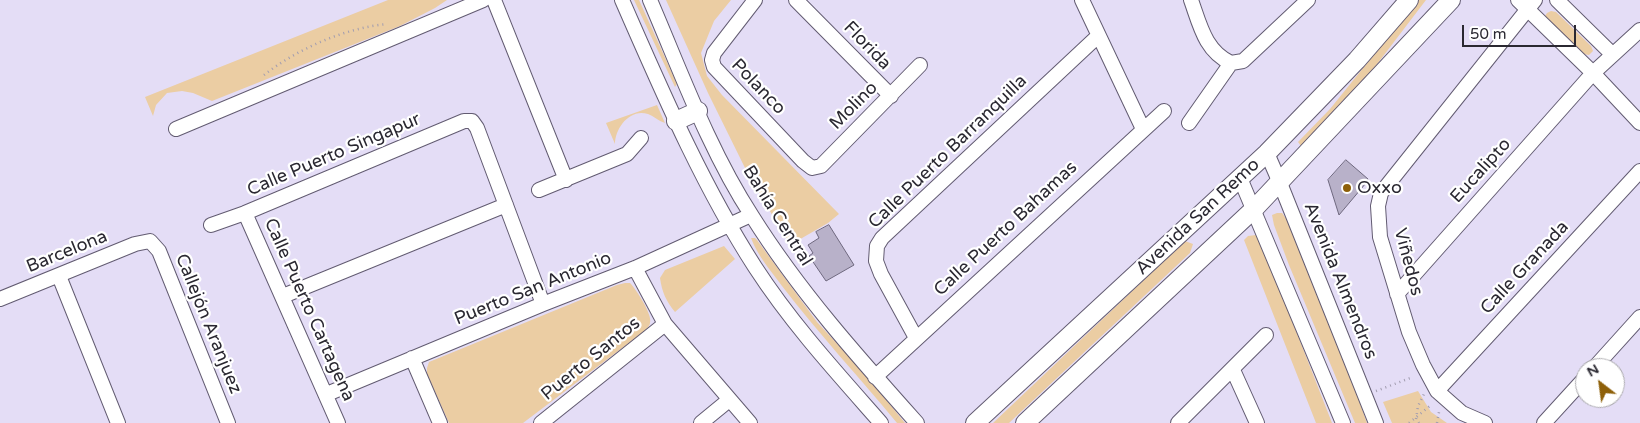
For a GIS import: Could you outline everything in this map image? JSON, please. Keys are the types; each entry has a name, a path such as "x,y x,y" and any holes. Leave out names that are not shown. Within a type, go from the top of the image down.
{"street":[{"path":"176,129 482,0"},
{"path":"494,0 566,180"},
{"path":"622,0 676,121 705,182 728,224 756,269 810,343 881,423"},
{"name":"Bahía Central","path":"650,0 715,148 751,214 797,283 875,377 917,423"},
{"name":"Polanco","path":"755,0 714,53 712,60 714,67 812,168"},
{"name":"Florida","path":"796,0 891,96"},
{"path":"1082,0 1143,129"},
{"path":"1191,0 1210,46 1220,58 1231,64"},
{"name":"Avenida San Remo","path":"975,423 1267,153 1357,60 1409,0"},
{"name":"Avenida San Remo","path":"1025,423 1254,209 1451,0"},
{"path":"1557,0 1612,54"},
{"path":"1190,123 1231,64 1243,61 1305,2"},
{"path":"1526,3 1640,122"},
{"name":"Viñedos","path":"1485,423 1462,413 1434,385 1408,332 1380,237 1378,206 1381,193 1526,3"},
{"name":"Eucalipto","path":"1397,294 1594,73 1612,54 1640,30"},
{"name":"Calle Puerto Barranquilla","path":"916,338 881,274 876,261 877,246 882,238 1098,36"},
{"name":"Molino","path":"812,168 821,166 920,65"},
{"path":"676,121 698,111"},
{"name":"Calle Puerto Bahamas","path":"875,377 1164,111"},
{"name":"Calle Puerto Singapur","path":"211,225 245,213 464,120 472,121 477,128 506,205"},
{"path":"539,190 627,154 641,138"},
{"name":"Avenida Almendros","path":"1267,153 1376,423"},
{"name":"Calle Granada","path":"1434,385 1640,171"},
{"path":"1240,178 1343,423"},
{"path":"283,296 506,205 543,304"},
{"name":"Calle Puerto Cartagena","path":"245,213 327,394 338,423"},
{"name":"Puerto San Antonio","path":"327,394 543,304 636,268 751,214"},
{"name":"Barcelona","path":"0,299 135,244 150,242"},
{"name":"Callejón Aranjuez","path":"150,242 159,251 228,423"},
{"path":"636,268 665,324 750,423"},
{"path":"59,276 118,423"},
{"path":"1603,358 1640,317"},
{"name":"Puerto Santos","path":"541,423 665,324"},
{"path":"1178,423 1234,370 1266,335"},
{"path":"412,358 440,423"},
{"path":"1234,370 1257,423"},
{"path":"1544,423 1575,389"},
{"path":"701,423 729,400"}],"path":[{"path":"262,77 289,58 344,32 392,23"},
{"path":"1365,395 1434,385"},
{"path":"1419,423 1416,418 1418,406 1424,395 1434,385"},
{"path":"1409,423 1416,418 1434,385"}],"shaded area":[{"path":"388,0 447,0 400,26 212,101 193,93 182,91 167,93 156,105 153,116 145,97"},
{"path":"634,0 639,0 677,84 675,87"},
{"path":"666,0 731,0 714,21 701,53 707,76 722,95 839,214 828,223 790,245 748,174 708,93"},
{"path":"1418,0 1426,0 1368,76 1308,141 1301,146 1298,142 1330,109"},
{"path":"1551,11 1556,12 1591,46 1593,51 1589,55 1583,54 1547,21 1545,16"},
{"path":"657,105 665,123 648,114 635,114 621,126 615,144 606,123"},
{"path":"1282,213 1287,220 1315,288 1327,310 1367,423 1355,423 1274,225 1272,215"},
{"path":"1256,235 1261,241 1332,423 1316,423 1244,240 1248,236"},
{"path":"751,238 757,240 817,322 865,374 905,423 897,423 810,321 765,263"},
{"path":"1185,241 1193,244 1190,253 1009,423 993,423"},
{"path":"724,246 735,259 675,312 662,288 660,278 665,270"},
{"path":"625,283 630,283 633,286 647,308 650,325 646,330 523,423 449,423 427,374 429,362"},
{"path":"1418,391 1431,412 1447,423 1392,423 1383,402"}],"building":[{"name":"Oxxo","path":"1346,160 1368,179 1339,215 1328,180"},
{"path":"829,225 854,265 826,281 809,256 813,253 808,245 819,238 816,232"}],"place":[{"name":"Oxxo","path":"1347,188"}]}
